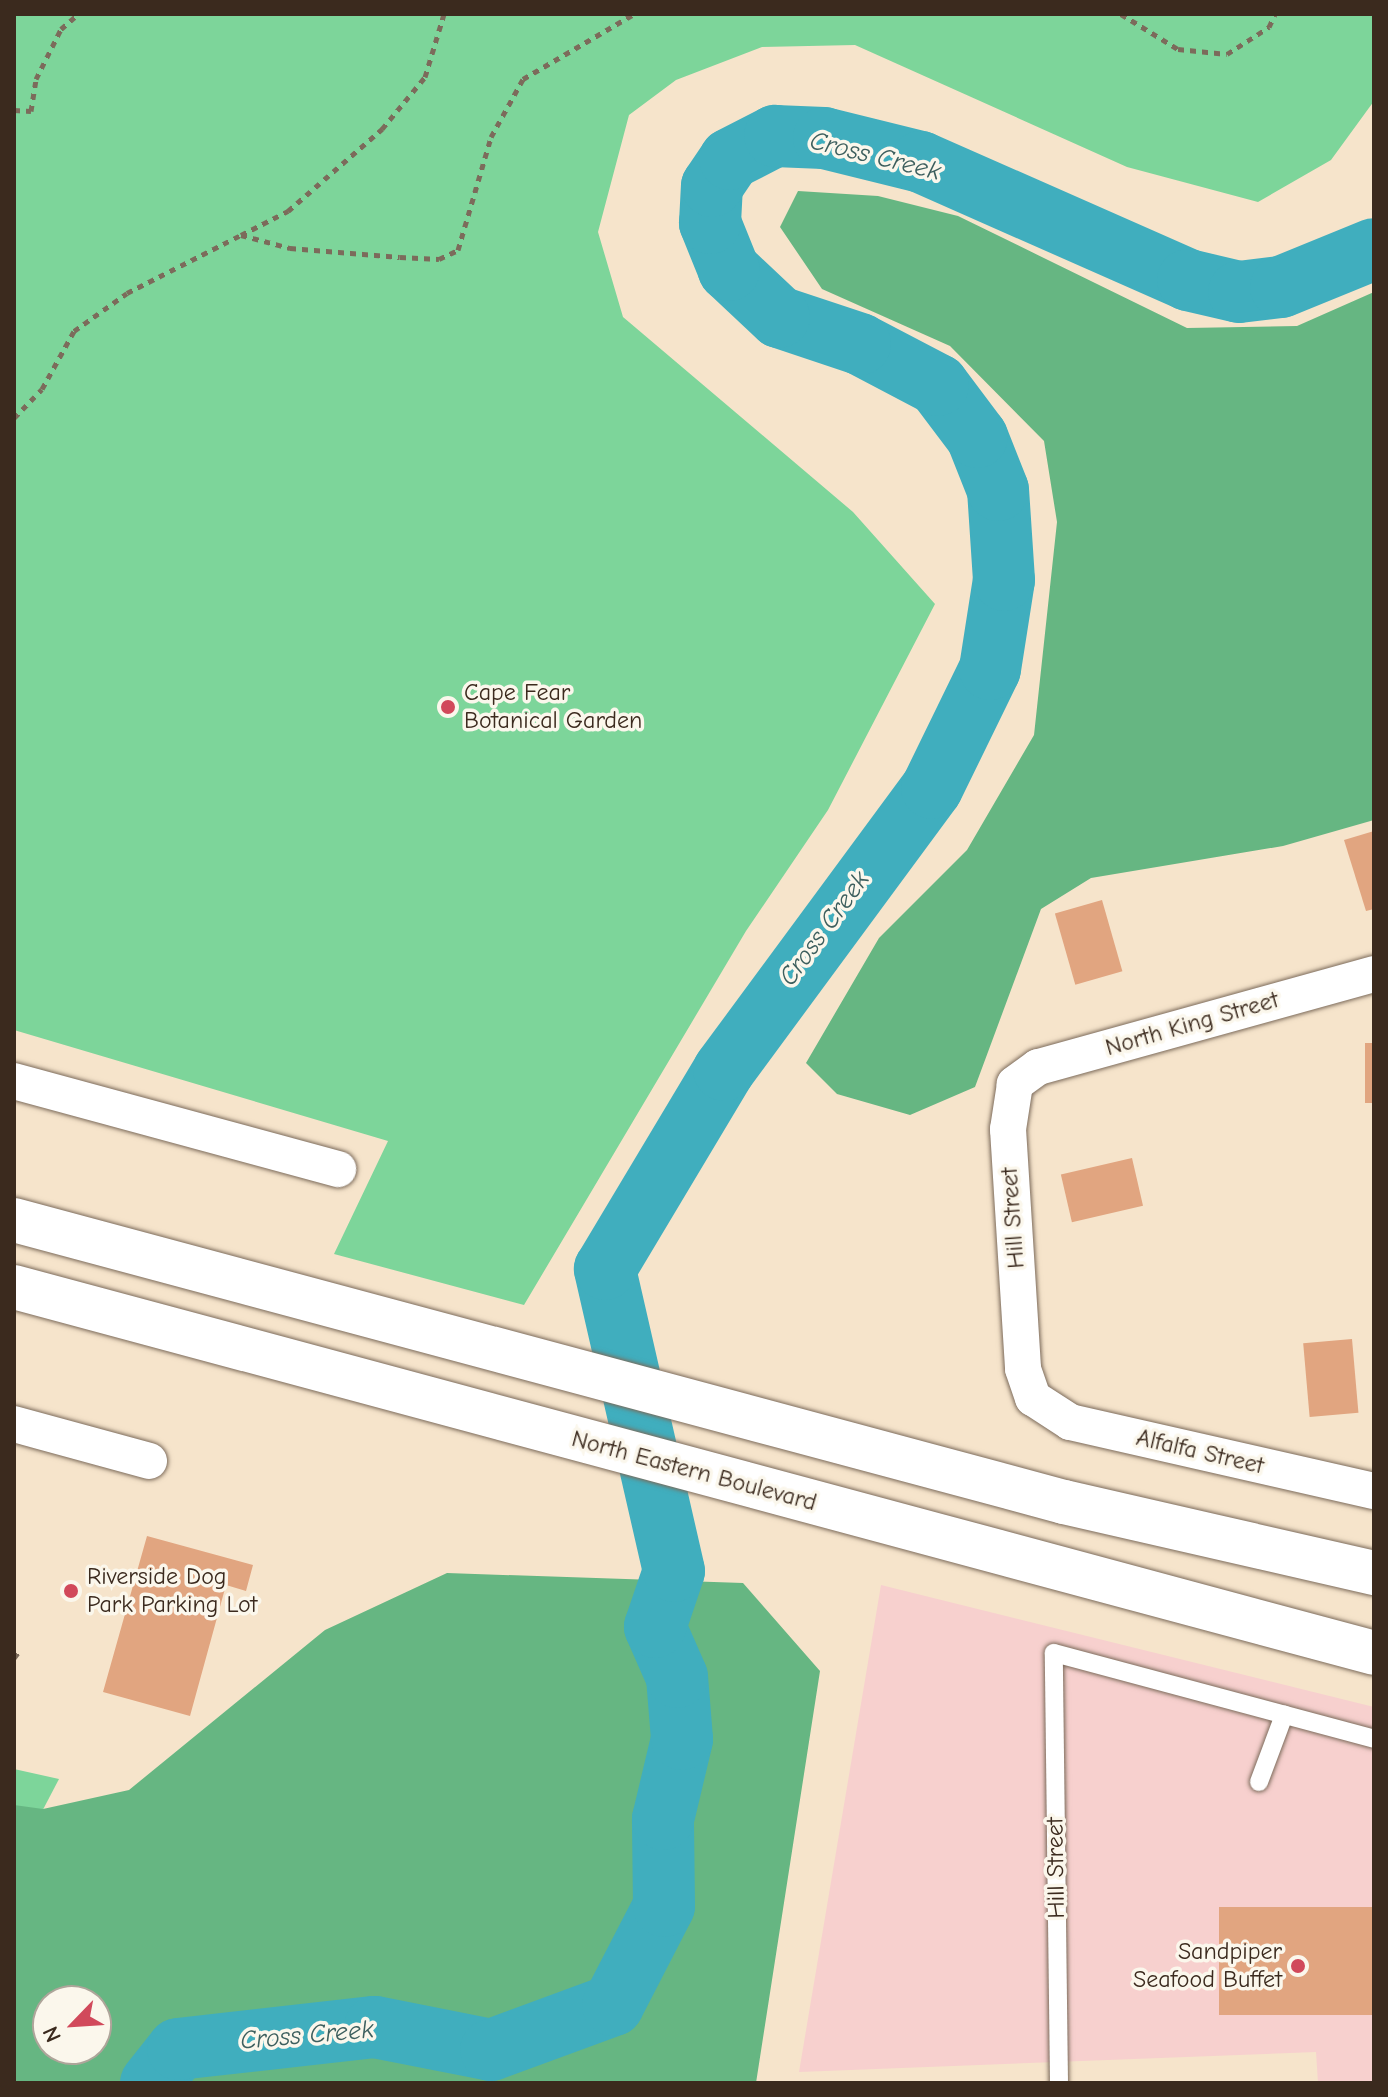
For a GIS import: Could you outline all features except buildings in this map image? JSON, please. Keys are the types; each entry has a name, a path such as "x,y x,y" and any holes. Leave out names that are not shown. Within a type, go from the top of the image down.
{"highway":[{"path":"14,1220 878,1452 1374,1573"},
{"name":"North Eastern Boulevard","path":"14,1287 1374,1653"}],"street":[{"name":"North King Street","path":"1015,1084 1038,1067 1374,974"},
{"path":"14,1081 338,1169"},
{"name":"Hill Street","path":"1015,1084 1008,1129 1023,1369 1033,1398"},
{"name":"Alfalfa Street","path":"1033,1398 1070,1422 1374,1491"},
{"path":"14,1424 149,1461"}],"lane":[{"name":"Hill Street","path":"1059,2083 1054,1653 1284,1715"},
{"path":"1259,1782 1284,1715 1374,1739"}],"path":[{"path":"14,110 31,111 61,29 78,14"},
{"path":"14,418 42,389 74,331 127,293 288,211 382,129 425,77 444,14"},
{"path":"241,235 290,248 400,257 439,259 458,250 491,137 523,79 634,14"},
{"path":"1121,14 1178,49 1227,54 1269,27 1275,14"},
{"path":"14,1658 20,1650"}],"shaded area":[{"path":"881,1585 1374,1707 1374,2083 1318,2083 1316,2052 799,2072"}],"green space":[{"name":"Cape Fear Botanical Garden","path":"14,14 1374,14 1374,101 1331,160 1258,202 1127,167 855,45 762,47 676,80 629,115 598,232 623,317 853,512 935,604 828,810 746,931 524,1305 334,1254 388,1141 14,1030"},
{"path":"798,191 878,196 958,216 1187,328 1297,326 1374,292 1374,820 1283,846 1091,878 1041,909 975,1087 910,1115 837,1094 806,1063 879,938 967,850 1034,735 1057,522 1044,441 950,346 822,289 780,227"},
{"path":"447,1573 743,1583 820,1671 756,2083 14,2083 14,1805 43,1809 129,1790 325,1630"},
{"path":"14,1769 59,1779 14,1865"}],"waterway":[{"name":"Cross Creek","path":"151,2083 178,2049 375,2027 491,2050 613,2005 664,1906 663,1819 682,1739 677,1677 655,1627 674,1571 605,1269 724,1070 932,788 990,669 1004,580 998,490 977,437 938,385 860,344 779,317 729,270 710,223 712,186 730,159 775,136 824,138 921,162 1188,280 1239,292 1281,287 1374,249"}],"place":[{"name":"Cape Fear Botanical Garden","path":"448,707"},
{"name":"Riverside Dog Park Parking Lot","path":"71,1591"},
{"name":"Sandpiper Seafood Buffet","path":"1298,1966"}]}
